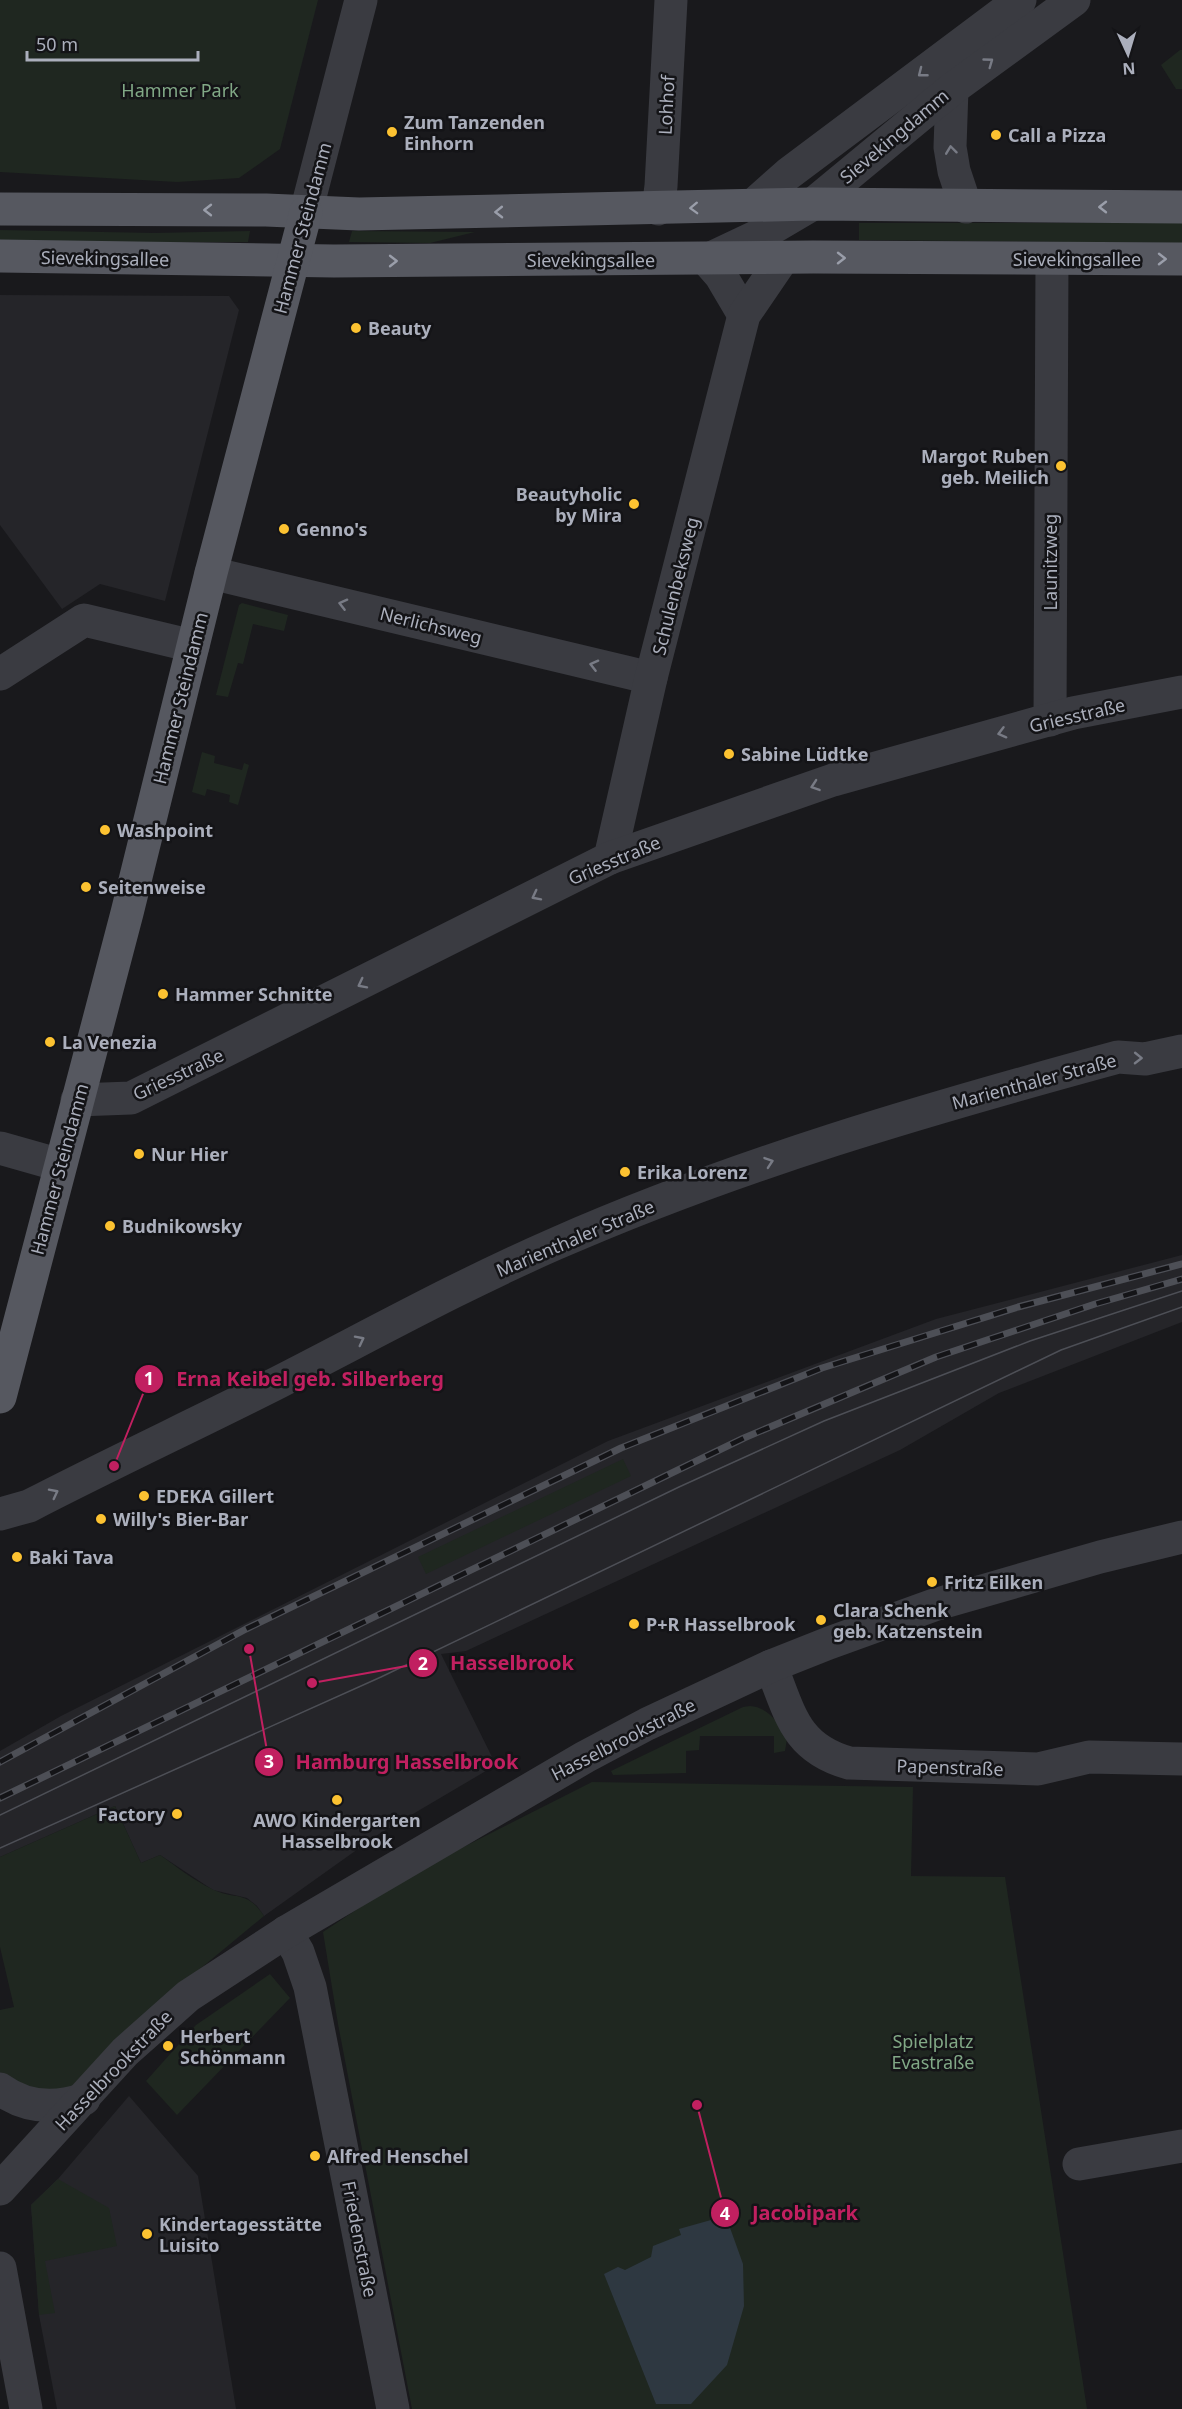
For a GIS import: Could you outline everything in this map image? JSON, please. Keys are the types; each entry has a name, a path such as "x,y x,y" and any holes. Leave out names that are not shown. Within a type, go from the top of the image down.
{"main road":[{"path":"0,209 359,214 813,204 1182,207"},
{"name":"Hammer Steindamm","path":"0,1397 127,913 211,573 306,212"},
{"name":"Sievekingsallee","path":"0,256 294,261 783,258 1182,259"}],"street":[{"name":"Hammer Steindamm","path":"306,212 361,0"},
{"name":"Lohhof","path":"658,209 662,186 671,0"},
{"name":"Sievekingdamm","path":"752,206 788,174 1020,0"},
{"name":"Sievekingdamm","path":"707,260 762,234 813,204 952,89 1074,0"},
{"path":"952,89 950,147 954,171 966,207"},
{"name":"Schulenbeksweg","path":"610,858 651,678 744,315 783,258"},
{"name":"Launitzweg","path":"1050,720 1052,259"},
{"path":"707,260 721,276 744,315"},
{"name":"Nerlichsweg","path":"211,573 651,678"},
{"path":"0,674 84,620 193,646"},
{"name":"Griesstraße","path":"77,1100 131,1098 610,858 833,780 1073,713 1182,693"},
{"name":"Marienthaler Straße","path":"0,1514 29,1506 279,1382 463,1286 558,1242 650,1205 749,1168 954,1101 1118,1057 1145,1059 1182,1051"},
{"path":"0,1148 60,1165"},
{"name":"Hasselbrookstraße","path":"0,2189 125,2052 188,1996 286,1932 585,1757 647,1724 771,1666 934,1605 1100,1557 1182,1537"},
{"name":"Papenstraße","path":"771,1666 800,1734 819,1752 849,1763 1038,1769 1089,1757 1182,1759"},
{"name":"Friedenstraße","path":"286,1932 298,1952 310,1987 393,2409"},
{"path":"0,2089 26,2103 41,2106 58,2106 84,2098"},
{"path":"1079,2164 1182,2146"},
{"path":"0,2268 4,2308 26,2409"}],"shaded area":[{"path":"0,295 229,296 239,310 165,601 100,584 62,609 0,525"},
{"path":"1182,1255 1182,1322 999,1393 900,1450 466,1651 441,1654 496,1765 379,1834 264,1916 247,1898 213,1890 160,1855 141,1863 115,1806 0,1857 0,1751 61,1716 608,1441 936,1319"},
{"path":"129,2096 198,2176 236,2409 57,2409 39,2315 31,2205 58,2179"},
{"path":"718,2218 729,2225 743,2264 744,2306 727,2365 691,2404 656,2404 604,2274 618,2267 625,2270 651,2257 653,2246 681,2235 679,2229"}],"green space":[{"name":"Hammer Park","path":"0,0 318,0 280,149 239,178 177,182 0,172"},
{"path":"1182,50 1182,89 1176,89 1161,65"},
{"path":"859,223 1182,223 1182,243 859,240"},
{"path":"0,230 154,233 250,231 248,242 51,242 0,240"},
{"path":"352,231 475,232 430,243 349,242"},
{"path":"242,603 288,615 284,631 253,624 243,664 238,663 228,697 216,695 239,605"},
{"path":"202,752 215,756 214,763 242,770 244,763 249,765 238,805 229,802 230,795 207,789 205,796 192,792"},
{"path":"623,1459 631,1476 426,1574 418,1557"},
{"path":"743,1707 762,1709 777,1722 787,1739 785,1751 774,1753 774,1736 700,1736 699,1750 686,1751 686,1773 613,1775 611,1771"},
{"name":"Spielplatz Evastraße","path":"592,1782 913,1787 911,1876 1005,1877 1087,2409 412,2409 338,2024 323,1932 410,1874"},
{"path":"115,1806 141,1863 160,1855 205,1885 252,1902 264,1916 148,2012 76,2085 45,2096 0,2076 0,2010 14,2007 0,1947 0,1857"},
{"path":"270,1974 290,1998 177,2115 146,2081 196,2025"},
{"path":"58,2179 109,2208 117,2246 45,2261 55,2313 39,2315 31,2205"}],"tram line":[{"path":"0,1815 679,1487 824,1421 1030,1341 1182,1291"},
{"path":"0,1848 381,1677 1061,1350 1182,1307"}],"railway":[{"path":"0,1762 246,1629 621,1448 822,1368 1018,1307 1182,1264"},
{"path":"0,1798 744,1438 936,1357 1095,1304 1182,1279"}],"place":[{"name":"Zum Tanzenden Einhorn","path":"392,132"},
{"name":"Call a Pizza","path":"996,135"},
{"name":"Beauty","path":"356,328"},
{"name":"Margot Ruben geb. Meilich","path":"1061,466"},
{"name":"Beautyholic by Mira","path":"634,504"},
{"name":"Genno's","path":"284,529"},
{"name":"Sabine Lüdtke","path":"729,754"},
{"name":"Washpoint","path":"105,830"},
{"name":"Seitenweise","path":"86,887"},
{"name":"Hammer Schnitte","path":"163,994"},
{"name":"La Venezia","path":"50,1042"},
{"name":"Nur Hier","path":"139,1154"},
{"name":"Erika Lorenz","path":"625,1172"},
{"name":"Budnikowsky","path":"110,1226"},
{"name":"Erna Keibel geb. Silberberg","path":"114,1466"},
{"name":"EDEKA Gillert","path":"144,1496"},
{"name":"Willy's Bier-Bar","path":"101,1519"},
{"name":"Baki Tava","path":"17,1557"},
{"name":"Fritz Eilken","path":"932,1582"},
{"name":"Clara Schenk geb. Katzenstein","path":"821,1620"},
{"name":"P+R Hasselbrook","path":"634,1624"},
{"name":"Hamburg Hasselbrook","path":"249,1649"},
{"name":"Hasselbrook","path":"312,1683"},
{"name":"AWO Kindergarten Hasselbrook","path":"337,1800"},
{"name":"Factory","path":"177,1814"},
{"name":"Herbert Schönmann","path":"168,2046"},
{"name":"Jacobipark","path":"697,2105"},
{"name":"Alfred Henschel","path":"315,2156"},
{"name":"Kindertagesstätte Luisito","path":"147,2234"}]}
